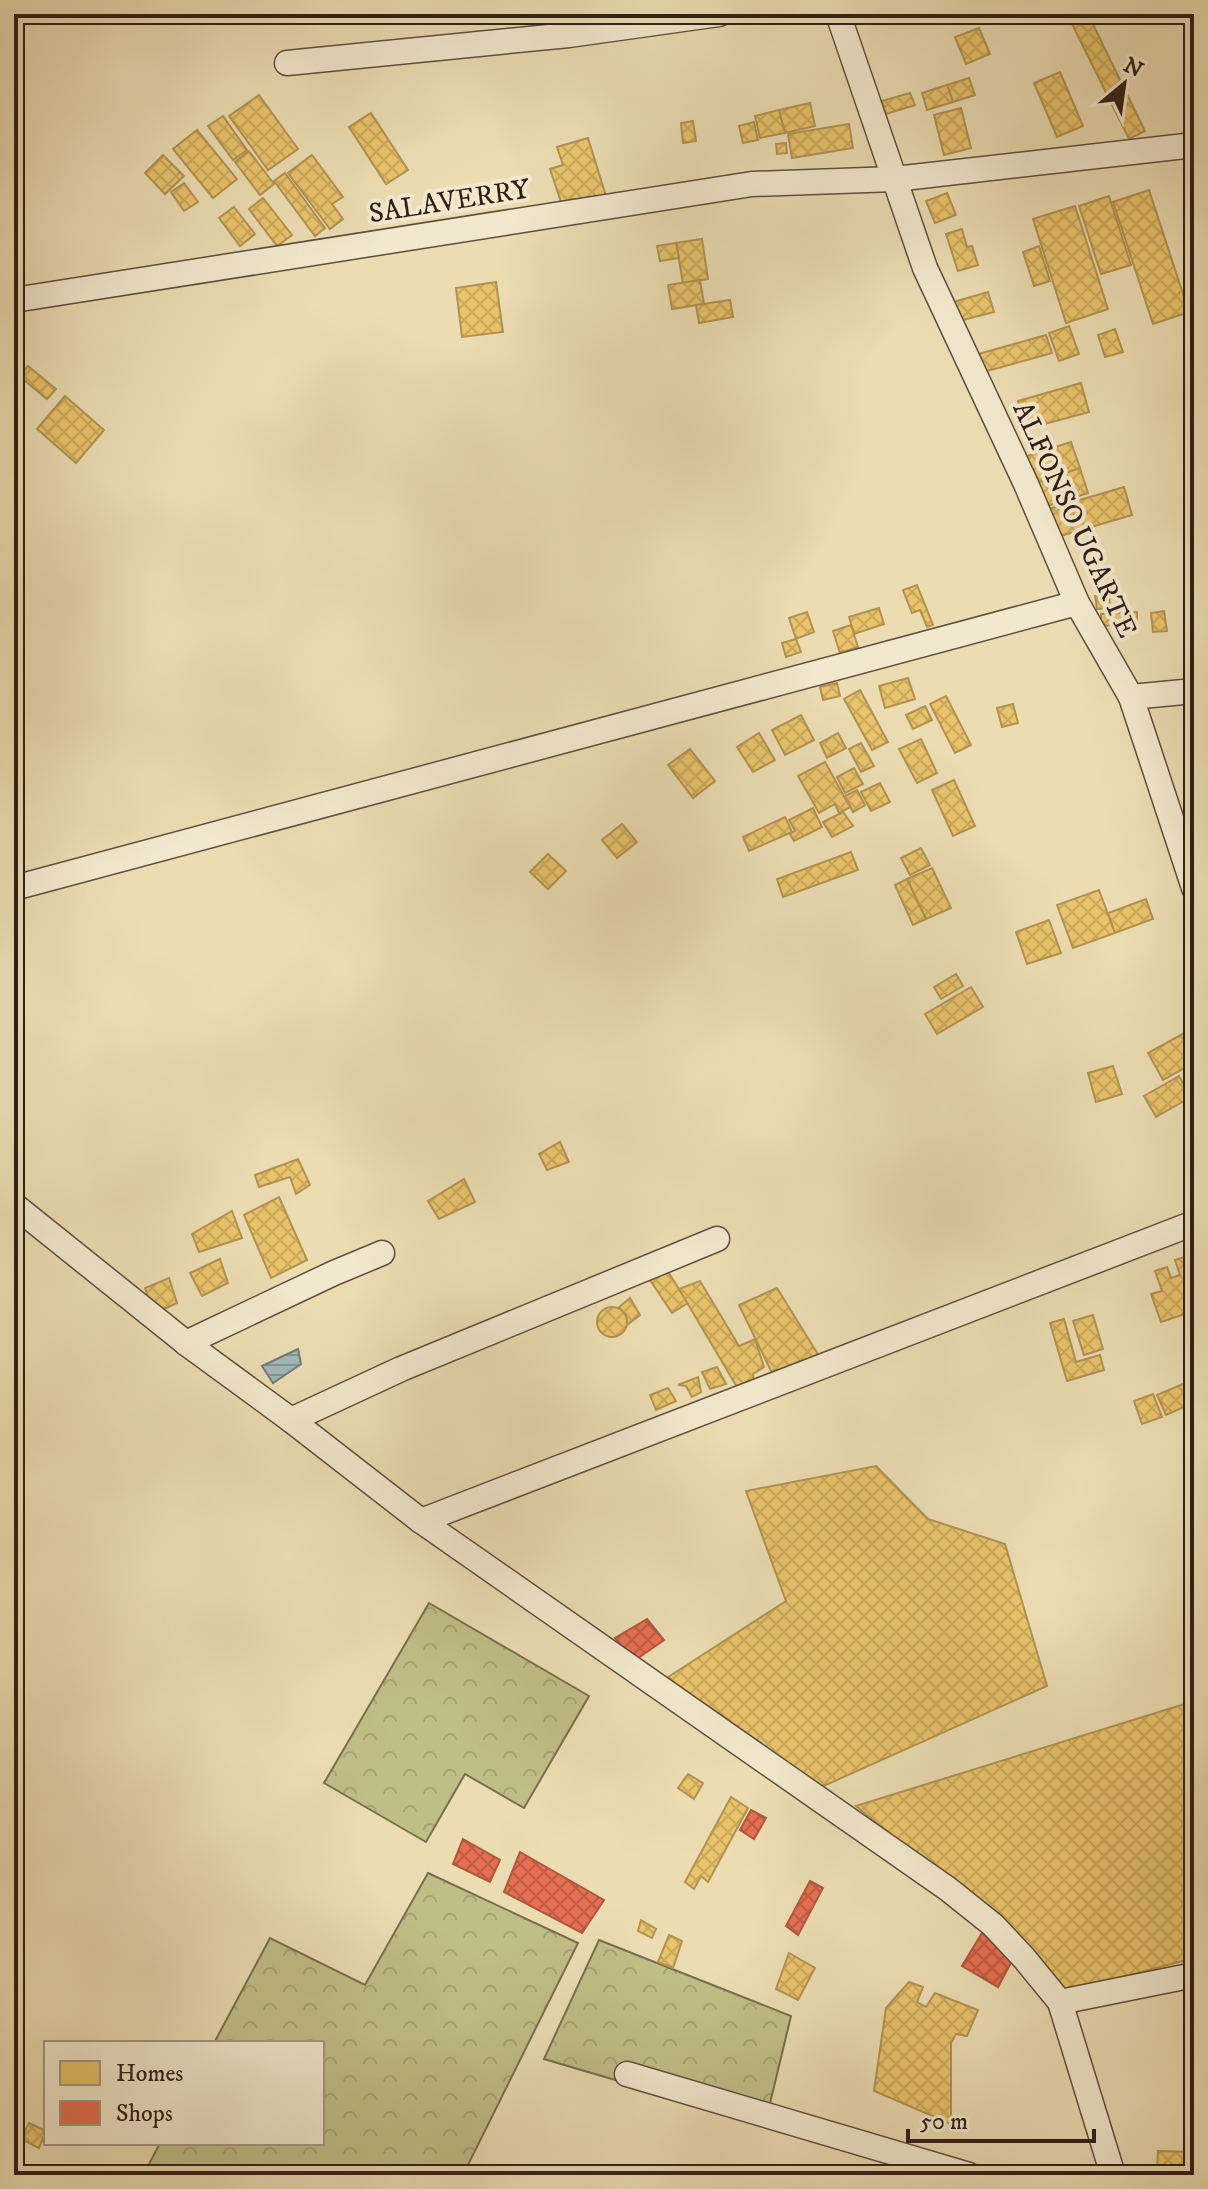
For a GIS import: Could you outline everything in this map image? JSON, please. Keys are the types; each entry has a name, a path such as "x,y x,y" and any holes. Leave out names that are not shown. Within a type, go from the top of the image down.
{"street":[{"path":"287,63 569,35 719,14"},
{"name":"ALFONSO UGARTE","path":"838,14 925,268 1026,484 1077,603 1131,697 1194,888"},
{"name":"SALAVERRY","path":"14,300 752,184 895,179 1194,145"},
{"path":"14,888 1077,603"},
{"path":"1131,697 1194,691"},
{"path":"14,1205 186,1343 421,1521 948,1889 993,1925 1060,2002 1113,2175"},
{"path":"421,1521 1194,1223"},
{"path":"291,1420 401,1369 717,1239"},
{"path":"186,1343 382,1253"},
{"path":"1060,2002 1194,1975"},
{"path":"627,2074 969,2175"}],"green space":[{"path":"429,1603 589,1696 524,1808 465,1774 426,1842 324,1783"},
{"path":"428,1873 578,1943 463,2175 168,2175 149,2164 159,2145 324,2145 324,2041 215,2041 270,1938 365,1985"},
{"path":"599,1940 791,2016 765,2124 544,2059"}],"water":[{"path":"298,1349 301,1364 273,1383 262,1366"}],"building: Homes":[{"path":"1067,14 1088,14 1145,131 1129,139"},
{"path":"979,28 990,54 966,64 955,37"},
{"path":"1060,72 1083,126 1057,137 1034,83"},
{"path":"969,78 975,95 953,102 947,85"},
{"path":"947,85 953,102 927,110 922,93"},
{"path":"910,93 915,105 886,114 882,101"},
{"path":"259,95 298,149 268,170 229,116"},
{"path":"810,103 815,126 785,133 779,110"},
{"path":"961,108 971,148 944,155 934,115"},
{"path":"779,110 785,133 760,138 755,116"},
{"path":"371,113 408,170 386,184 349,127"},
{"path":"223,116 247,150 233,160 208,126"},
{"path":"693,121 696,141 683,143 681,123"},
{"path":"754,122 758,140 743,143 739,126"},
{"path":"849,124 853,148 792,158 788,134"},
{"path":"197,130 237,179 213,198 173,149"},
{"path":"588,138 606,196 575,205 573,199 561,202 550,169 563,165 557,147"},
{"path":"786,143 787,153 777,154 776,144"},
{"path":"249,151 274,184 260,195 235,162"},
{"path":"163,155 184,176 165,194 145,173"},
{"path":"312,155 343,197 332,204 343,219 330,229 288,173"},
{"path":"285,173 325,228 315,236 274,181"},
{"path":"184,183 198,202 184,211 171,192"},
{"path":"1149,190 1189,312 1153,324 1113,202"},
{"path":"947,193 956,215 935,223 926,201"},
{"path":"1109,196 1131,265 1101,274 1079,206"},
{"path":"263,198 292,235 277,246 249,209"},
{"path":"1075,206 1108,309 1066,323 1033,219"},
{"path":"234,207 255,234 240,246 219,218"},
{"path":"962,229 967,247 972,246 978,265 958,271 946,234"},
{"path":"702,239 708,279 683,283 676,243"},
{"path":"676,243 679,258 660,261 657,246"},
{"path":"1039,246 1050,281 1034,286 1023,252"},
{"path":"700,280 704,304 672,309 668,285"},
{"path":"496,282 503,332 462,337 456,288"},
{"path":"988,292 994,312 955,322 950,303"},
{"path":"730,300 733,317 699,323 696,305"},
{"path":"1069,326 1079,354 1059,361 1049,333"},
{"path":"1115,329 1123,352 1105,357 1098,335"},
{"path":"1046,335 1052,353 980,373 975,355"},
{"path":"28,366 56,389 47,399 19,376"},
{"path":"1081,383 1089,412 1026,429 1018,401"},
{"path":"65,396 104,430 76,463 37,429"},
{"path":"1071,442 1080,468 1033,484 1024,457"},
{"path":"1080,468 1088,493 1041,508 1033,484"},
{"path":"1124,487 1132,515 1057,537 1049,509"},
{"path":"917,585 933,625 927,627 920,610 912,613 903,590"},
{"path":"1109,594 1110,608 1097,609 1095,596"},
{"path":"879,608 884,624 854,634 849,617"},
{"path":"1164,611 1167,631 1153,632 1151,613"},
{"path":"807,612 814,632 796,639 789,618"},
{"path":"1137,612 1137,624 1101,626 1101,614"},
{"path":"851,625 858,647 840,653 833,631"},
{"path":"796,639 801,652 786,657 782,643"},
{"path":"908,678 915,699 885,708 879,686"},
{"path":"837,683 840,696 823,700 820,687"},
{"path":"860,690 888,742 872,750 844,699"},
{"path":"946,696 971,745 955,753 930,704"},
{"path":"1013,704 1018,723 1002,727 997,708"},
{"path":"925,706 932,720 913,729 906,715"},
{"path":"801,715 814,740 785,755 772,730"},
{"path":"759,733 775,760 753,772 737,747"},
{"path":"838,733 846,748 827,758 820,743"},
{"path":"921,739 937,773 917,783 899,749"},
{"path":"861,743 874,766 861,772 849,749"},
{"path":"690,749 715,781 693,798 668,765"},
{"path":"825,762 850,807 839,813 835,804 819,813 798,776"},
{"path":"854,768 863,784 845,793 837,777"},
{"path":"954,780 975,826 953,836 932,790"},
{"path":"880,783 890,802 871,811 861,792"},
{"path":"857,790 865,805 853,812 845,796"},
{"path":"813,808 822,827 794,841 790,834 795,831 789,820"},
{"path":"843,812 853,826 832,837 823,822"},
{"path":"785,817 792,832 749,851 743,837"},
{"path":"622,824 637,842 617,858 602,840"},
{"path":"921,848 930,865 910,875 901,858"},
{"path":"851,852 858,870 783,897 777,879"},
{"path":"548,854 566,871 548,889 530,872"},
{"path":"932,868 951,908 926,919 907,879"},
{"path":"907,879 926,919 913,925 895,885"},
{"path":"1099,890 1115,933 1073,948 1057,905"},
{"path":"1146,899 1153,919 1115,933 1108,913"},
{"path":"1049,920 1061,953 1027,964 1016,932"},
{"path":"956,974 963,986 941,999 934,987"},
{"path":"971,987 983,1007 937,1034 925,1014"},
{"path":"1190,1030 1194,1038 1194,1063 1163,1080 1148,1053"},
{"path":"1113,1066 1122,1094 1096,1102 1088,1073"},
{"path":"1179,1076 1191,1097 1156,1117 1144,1096"},
{"path":"560,1142 569,1162 547,1170 539,1154"},
{"path":"298,1159 310,1185 296,1194 290,1177 259,1187 255,1175"},
{"path":"464,1179 475,1202 439,1219 428,1201"},
{"path":"279,1197 307,1260 271,1278 244,1215"},
{"path":"232,1211 242,1238 199,1252 192,1234"},
{"path":"1188,1256 1194,1273 1194,1311 1161,1322 1151,1294 1162,1291 1155,1271 1167,1267 1171,1278 1180,1275 1175,1260"},
{"path":"220,1259 228,1283 202,1296 190,1273"},
{"path":"665,1267 688,1303 672,1313 648,1277"},
{"path":"169,1278 177,1303 154,1314 145,1288"},
{"path":"700,1281 739,1346 755,1339 764,1367 753,1374 754,1382 737,1387 679,1289"},
{"path":"777,1288 819,1356 773,1375 739,1305"},
{"path":"630,1298 640,1315 627,1325 626,1315 618,1308"},
{"path":"612,1307 618,1308 626,1316 626,1328 618,1336 612,1337 606,1336 598,1328 597,1322 598,1316 606,1308"},
{"path":"1093,1315 1103,1349 1084,1355 1073,1321"},
{"path":"1064,1319 1076,1362 1100,1355 1104,1370 1067,1381 1050,1323"},
{"path":"717,1367 726,1384 710,1389 702,1372"},
{"path":"698,1377 701,1392 692,1397 686,1386 678,1385"},
{"path":"1185,1383 1193,1403 1166,1415 1157,1395"},
{"path":"668,1388 676,1401 656,1410 650,1395"},
{"path":"1153,1394 1162,1417 1142,1424 1134,1401"},
{"path":"876,1466 928,1519 1005,1544 1047,1686 810,1792 662,1681 786,1601 746,1491"},
{"path":"1194,1701 1194,1784 1190,1785 1194,1806 1194,1958 1059,1994 1015,1938 856,1806"},
{"path":"688,1774 703,1783 694,1799 678,1788"},
{"path":"731,1797 748,1808 708,1882 701,1876 694,1889 685,1882"},
{"path":"641,1920 656,1929 652,1938 638,1931"},
{"path":"669,1935 682,1941 673,1968 658,1962"},
{"path":"789,1953 815,1968 798,2000 776,1989"},
{"path":"909,1982 923,1987 917,2002 926,2007 935,1993 978,2010 967,2036 956,2034 951,2043 951,2124 874,2091 886,2008"},
{"path":"29,2123 44,2130 39,2148 21,2139"},
{"path":"1158,2151 1194,2152 1194,2175 1157,2169"}],"building: Shops":[{"path":"647,1619 664,1640 634,1661 615,1638"},
{"path":"751,1810 766,1818 754,1839 740,1830"},
{"path":"463,1839 500,1860 490,1882 453,1864"},
{"path":"520,1852 604,1900 582,1933 504,1892"},
{"path":"810,1881 823,1888 798,1935 786,1926"},
{"path":"982,1933 1014,1957 998,1987 962,1966"}]}
